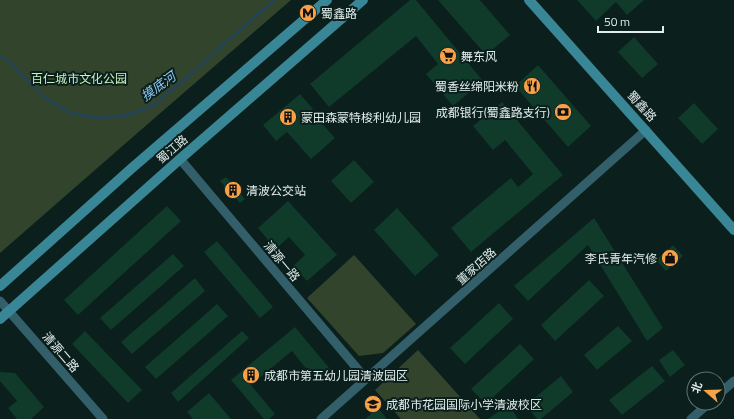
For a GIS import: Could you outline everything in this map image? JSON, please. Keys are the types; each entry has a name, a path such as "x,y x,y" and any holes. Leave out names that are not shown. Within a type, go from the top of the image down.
{"street":[{"name":"蜀江路","path":"0,286 132,168 328,0"},
{"name":"蜀江路","path":"0,319 180,159 363,0"},
{"name":"蜀鑫路","path":"530,0 734,230"},
{"name":"董家店路","path":"321,419 646,130"},
{"name":"清源一路","path":"180,159 366,379"},
{"name":"清源二路","path":"0,301 103,419"},
{"path":"726,388 734,381"},
{"path":"691,419 700,411"}],"green space":[{"name":"百仁城市文化公园","path":"0,0 291,0 0,253"},
{"path":"354,255 416,324 383,353 359,356 307,298"},
{"path":"418,350 480,419 401,419 375,390"}],"building":[{"path":"410,0 416,0 483,81 453,106 426,74 438,64 416,36 329,107 310,84"},
{"path":"438,0 480,0 510,35 486,55"},
{"path":"577,0 644,0 627,15 616,2 596,21"},
{"path":"634,37 658,64 642,78 618,52"},
{"path":"538,65 591,126 568,147 515,86"},
{"path":"300,94 313,109 311,111 335,138 311,159 287,132 276,141 263,125"},
{"path":"502,102 563,175 471,252 451,228 511,178 518,187 533,174 505,140 493,150 473,126"},
{"path":"694,103 718,129 702,144 678,118"},
{"path":"354,160 374,182 351,203 331,181"},
{"name":"清波公交站","path":"226,177 245,199 240,203 220,181"},
{"path":"288,201 337,255 307,281 293,266 305,255 289,237 276,249 258,228"},
{"path":"167,206 181,221 78,315 64,300"},
{"path":"397,208 439,255 415,276 374,230"},
{"path":"594,218 663,328 647,341 588,245 528,301 514,286"},
{"path":"217,241 273,307 260,318 204,252"},
{"name":"李氏青年汽修","path":"673,245 683,256 666,271 656,260"},
{"path":"173,254 184,266 111,330 100,318"},
{"path":"195,278 205,291 132,354 121,342"},
{"path":"589,280 604,296 555,341 541,325"},
{"path":"499,303 513,319 465,364 450,348"},
{"path":"217,304 228,316 156,379 145,367"},
{"path":"618,326 632,341 597,370 584,355"},
{"name":"成都市第五幼儿园清波园区","path":"295,327 330,369 316,381 292,351 251,385 275,414 269,419 264,419 231,380"},
{"path":"85,331 142,390 128,403 72,344"},
{"path":"242,331 249,338 178,402 171,393"},
{"path":"520,344 534,359 486,404 471,389"},
{"path":"673,350 685,365 670,377 659,360"},
{"path":"652,366 665,381 622,415 609,400"},
{"path":"0,372 15,373 44,407 31,419 17,419 8,408 17,401 0,381"},
{"path":"561,376 573,392 541,419 537,419 526,405"},
{"path":"209,393 231,419 193,419 187,412"},
{"path":"509,405 518,419 488,419 498,412"},
{"path":"378,408 387,419 365,419"}],"waterway":[{"name":"摸底河","path":"0,56 9,61 42,96 68,112 97,118 128,115 152,106 178,85 274,0"}],"place":[{"name":"蜀鑫路","path":"308,13"},
{"name":"舞东风","path":"448,56"},
{"name":"蜀香丝绵阳米粉","path":"532,86"},
{"name":"成都银行(蜀鑫路支行)","path":"563,112"},
{"name":"蒙田森蒙特梭利幼儿园","path":"288,117"},
{"name":"清波公交站","path":"233,190"},
{"name":"李氏青年汽修","path":"670,258"},
{"name":"成都市第五幼儿园清波园区","path":"251,375"},
{"name":"成都市花园国际小学清波校区","path":"373,404"}]}
